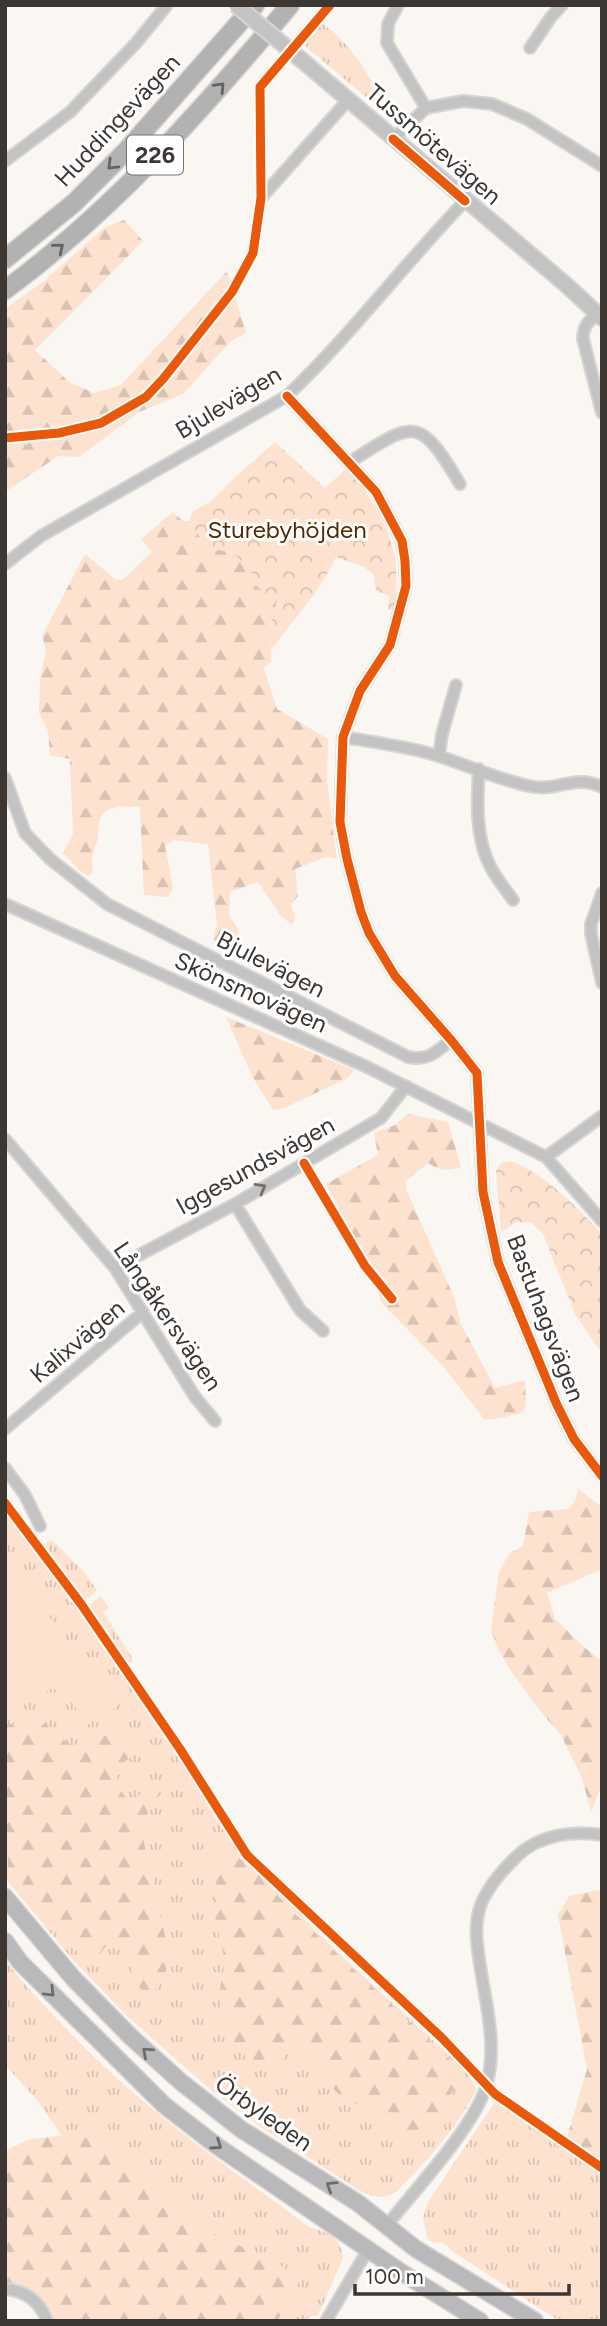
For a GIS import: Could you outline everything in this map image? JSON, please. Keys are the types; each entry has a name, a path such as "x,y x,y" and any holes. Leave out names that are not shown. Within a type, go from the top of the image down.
{"main road":[{"name":"Huddingevägen","path":"5,259 74,203 127,150 255,5"},
{"name":"Huddingevägen","path":"5,290 69,240 117,195 231,76 290,5"},
{"name":"Örbyleden","path":"5,1897 73,1978 131,2037 181,2082 242,2130 358,2203 416,2249 534,2321"},
{"path":"5,1941 20,1962 164,2105 217,2146 401,2272 480,2321"},
{"path":"369,2248 387,2225"}],"street":[{"path":"5,161 70,112 136,43 167,5"},
{"name":"Tussmötevägen","path":"236,5 600,314"},
{"path":"398,5 388,24 387,43 426,108"},
{"path":"530,48 562,5"},
{"path":"261,198 348,100"},
{"path":"393,139 426,108 463,101 492,104 527,119 602,166"},
{"name":"Bjulevägen","path":"5,564 41,536 288,396 465,201"},
{"path":"600,314 585,323 583,339 602,413"},
{"name":"Bastuhagsvägen","path":"288,396 376,492 401,541 405,561 406,586 390,645 360,691 343,737 340,822 346,859 361,912 369,933 395,976 477,1073 483,1192 498,1262 573,1439 602,1476"},
{"path":"350,462 404,431 419,432 431,439 460,484"},
{"path":"439,756 442,734 456,685"},
{"path":"343,737 439,756 528,786 547,789 570,782 589,781 602,787"},
{"path":"479,769 479,831 490,867 513,900"},
{"name":"Bjulevägen","path":"5,778 25,833 50,859 107,904 408,1057 421,1060 434,1054 451,1040"},
{"path":"602,893 591,924 602,984"},
{"name":"Skönsmovägen","path":"5,904 367,1067 546,1157"},
{"name":"Iggesundsvägen","path":"115,1268 235,1204 381,1118 406,1086"},
{"path":"602,1116 546,1157 602,1220"},
{"name":"Långåkersvägen","path":"5,1139 115,1268 195,1397 215,1422"},
{"path":"235,1204 300,1310 323,1331"},
{"name":"Kalixvägen","path":"5,1429 143,1312"},
{"path":"5,1468 25,1495 40,1526"},
{"path":"387,2225 458,2136 475,2111 486,2085 491,2063 491,2038 476,1937 480,1905 492,1883 524,1850 545,1839 580,1832 602,1835"},
{"path":"326,2321 369,2248"},
{"path":"5,2289 17,2290 34,2298 44,2311 47,2321"}],"green space":[{"path":"321,23 342,40 359,61 387,108 384,112 305,46"},
{"path":"124,220 143,241 35,350 69,382 94,393 121,385 227,271 246,333 231,341 183,394 139,412 79,457 58,456 5,492 5,458 31,442 13,432 5,433 5,309 44,281 104,228"},
{"path":"13,432 31,442 5,458 5,433"},
{"name":"Sturebyhöjden","path":"275,442 325,488 348,467 371,500 388,534 396,569 396,589 393,610 388,609 390,596 376,591 374,575 364,567 336,557 315,593 271,650 269,631 277,601 255,585 255,577 236,556 224,551 209,550 189,521 193,511 211,502"},
{"path":"173,512 183,521 189,521 209,550 222,550 240,559 277,601 269,631 271,661 264,669 277,709 328,739 327,782 337,859 326,857 295,869 298,896 291,904 295,917 292,925 281,916 258,882 230,892 229,915 238,929 240,950 233,950 213,941 217,923 208,844 174,840 165,846 173,888 168,897 144,895 140,807 111,808 103,815 99,822 92,858 93,871 89,876 80,871 63,853 73,834 70,759 50,755 48,731 39,713 40,681 46,650 42,636 85,554 115,579 122,580 152,552 141,539"},
{"path":"226,1017 354,1070 348,1078 284,1108 273,1110 252,1076"},
{"path":"408,1114 448,1122 461,1167 443,1170 428,1163 406,1181 406,1189 454,1297 461,1324 495,1388 525,1380 524,1412 485,1420 443,1366 381,1302 372,1271 326,1184 378,1155 374,1133 395,1125"},
{"path":"510,1161 547,1182 602,1234 602,1354 575,1314 543,1234 532,1223 517,1222 501,1232 496,1171 501,1163"},
{"path":"578,1489 602,1507 602,1569 547,1593 555,1619 602,1661 602,1784 591,1812 582,1778 561,1735 509,1668 491,1630 499,1572 509,1554 523,1546 529,1512 568,1509 575,1501"},
{"path":"5,1511 105,1644 184,1761 217,1821 247,1860 327,1942 466,2071 477,2089 441,2144 396,2192 377,2197 359,2190 262,2128 212,2091 128,2017 73,1960 5,1878"},
{"path":"52,1540 84,1572 97,1590 87,1599 47,1555 42,1546"},
{"path":"5,1551 76,1656 96,1671 118,1706 87,1725 65,1691 51,1689 5,1716"},
{"path":"101,1596 109,1608 103,1612 133,1659 129,1665 89,1605"},
{"path":"40,1720 74,1748 125,1728 136,1738 132,1757 117,1766 118,1786 129,1803 157,1781 161,1793 140,1825 170,1958 163,1979 150,1997 135,1984 122,1948 109,1942 100,1954 85,1957 72,1947 40,1903 11,1872 5,1848 5,1725"},
{"path":"214,1854 231,1854 247,1863 296,1915 465,2074 417,2141 398,2140 362,2108 336,2092 316,2064 307,2045 292,2039 287,2053 278,2065 258,2063 237,2051 224,2018 219,1994 225,1961 215,1917 218,1901 216,1884 206,1869"},
{"path":"602,1891 602,2164 566,2141 587,2069 558,1915 569,1896"},
{"path":"5,1961 84,2047 157,2113 310,2228 323,2231 337,2240 343,2258 318,2316 302,2321 277,2321 299,2278 281,2266 188,2220 152,2175 105,2148 87,2134 62,2136 37,2100 5,2065"},
{"path":"495,2102 500,2102 602,2175 602,2321 559,2321 442,2242 428,2240 423,2218 428,2202"},
{"path":"87,2133 105,2148 152,2175 188,2220 300,2278 292,2298 277,2321 53,2321 46,2308 34,2296 5,2284 5,2151 30,2139"}],"cycle path":[{"path":"5,438 59,433 101,423 146,397 232,292 253,253 261,198 260,87 330,5"},
{"path":"393,139 465,201"},
{"path":"287,396 376,492 402,541 405,561 406,586 390,645 360,691 343,737 340,822 361,912 369,933 395,976 477,1073 483,1192 498,1262 557,1405 574,1439 602,1476"},
{"path":"304,1163 365,1266 392,1299"},
{"path":"5,1503 81,1604 180,1749 247,1855 442,2038 495,2094 602,2168"}]}
